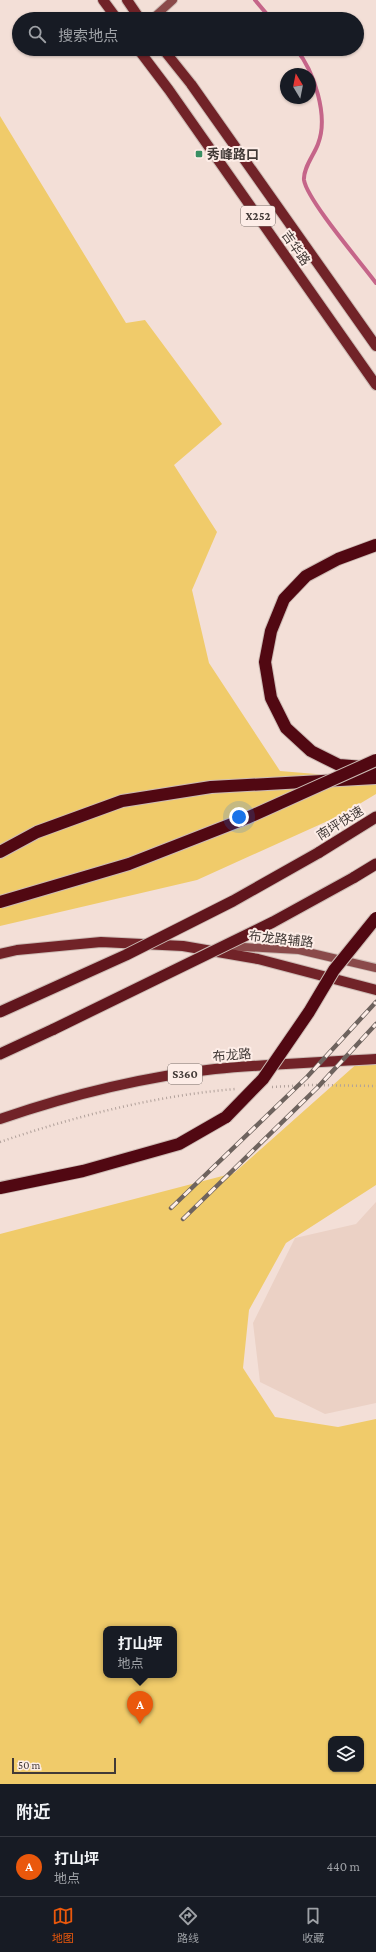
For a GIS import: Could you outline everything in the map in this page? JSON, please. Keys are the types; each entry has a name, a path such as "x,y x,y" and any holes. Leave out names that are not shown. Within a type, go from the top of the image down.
{"highway":[{"path":"376,545 338,559 306,576 284,599 271,631 265,662 271,698 286,728 311,751 339,765 376,768"},
{"path":"0,902 129,864 248,818 376,760"},
{"path":"0,852 37,832 122,801 211,787 376,778"},
{"name":"南坪快速","path":"0,1012 126,955 233,901 318,853 376,817"},
{"path":"0,1054 273,922 376,864"},
{"path":"0,1188 83,1171 179,1144 226,1117 263,1079 305,1017 334,970 376,918"}],"main road":[{"path":"103,0 111,12"},
{"path":"127,0 135,12"},
{"path":"160,12 174,0"},
{"name":"吉华路","path":"143,56 169,90 376,385"},
{"name":"吉华路","path":"169,56 191,84 376,346"},
{"path":"0,954 17,950 101,942 183,946 258,959 376,990"},
{"name":"布龙路辅路","path":"183,946 256,947 299,950 376,968"},
{"name":"布龙路","path":"0,1119 43,1104 120,1085 215,1069 376,1059"}],"path":[{"path":"270,1087 309,1085 376,1086"},
{"path":"0,1142 113,1108 191,1094 240,1089"}],"shaded area":[{"path":"0,116 126,323 145,320 222,424 174,465 217,532 192,590 209,663 280,771 376,779 376,794 341,815 197,880 0,926"},
{"path":"360,1061 376,1063 376,1185 286,1243 249,1310 243,1368 275,1417 338,1427 376,1419 376,1784 0,1784 0,1234 234,1173"},
{"path":"376,1202 376,1403 325,1414 260,1382 253,1323 295,1238 356,1224"}],"waterway":[{"path":"255,0 265,12"},
{"path":"301,56 314,81 321,107 322,120 318,144 305,171 304,180 307,189 324,216 376,283"}],"railway":[{"path":"171,1208 307,1077 376,1002"},
{"path":"183,1219 318,1087 376,1024"}],"place":[{"name":"秀峰路口","path":"199,154"},
{"name":"打山坪","path":"140,1724"}]}
